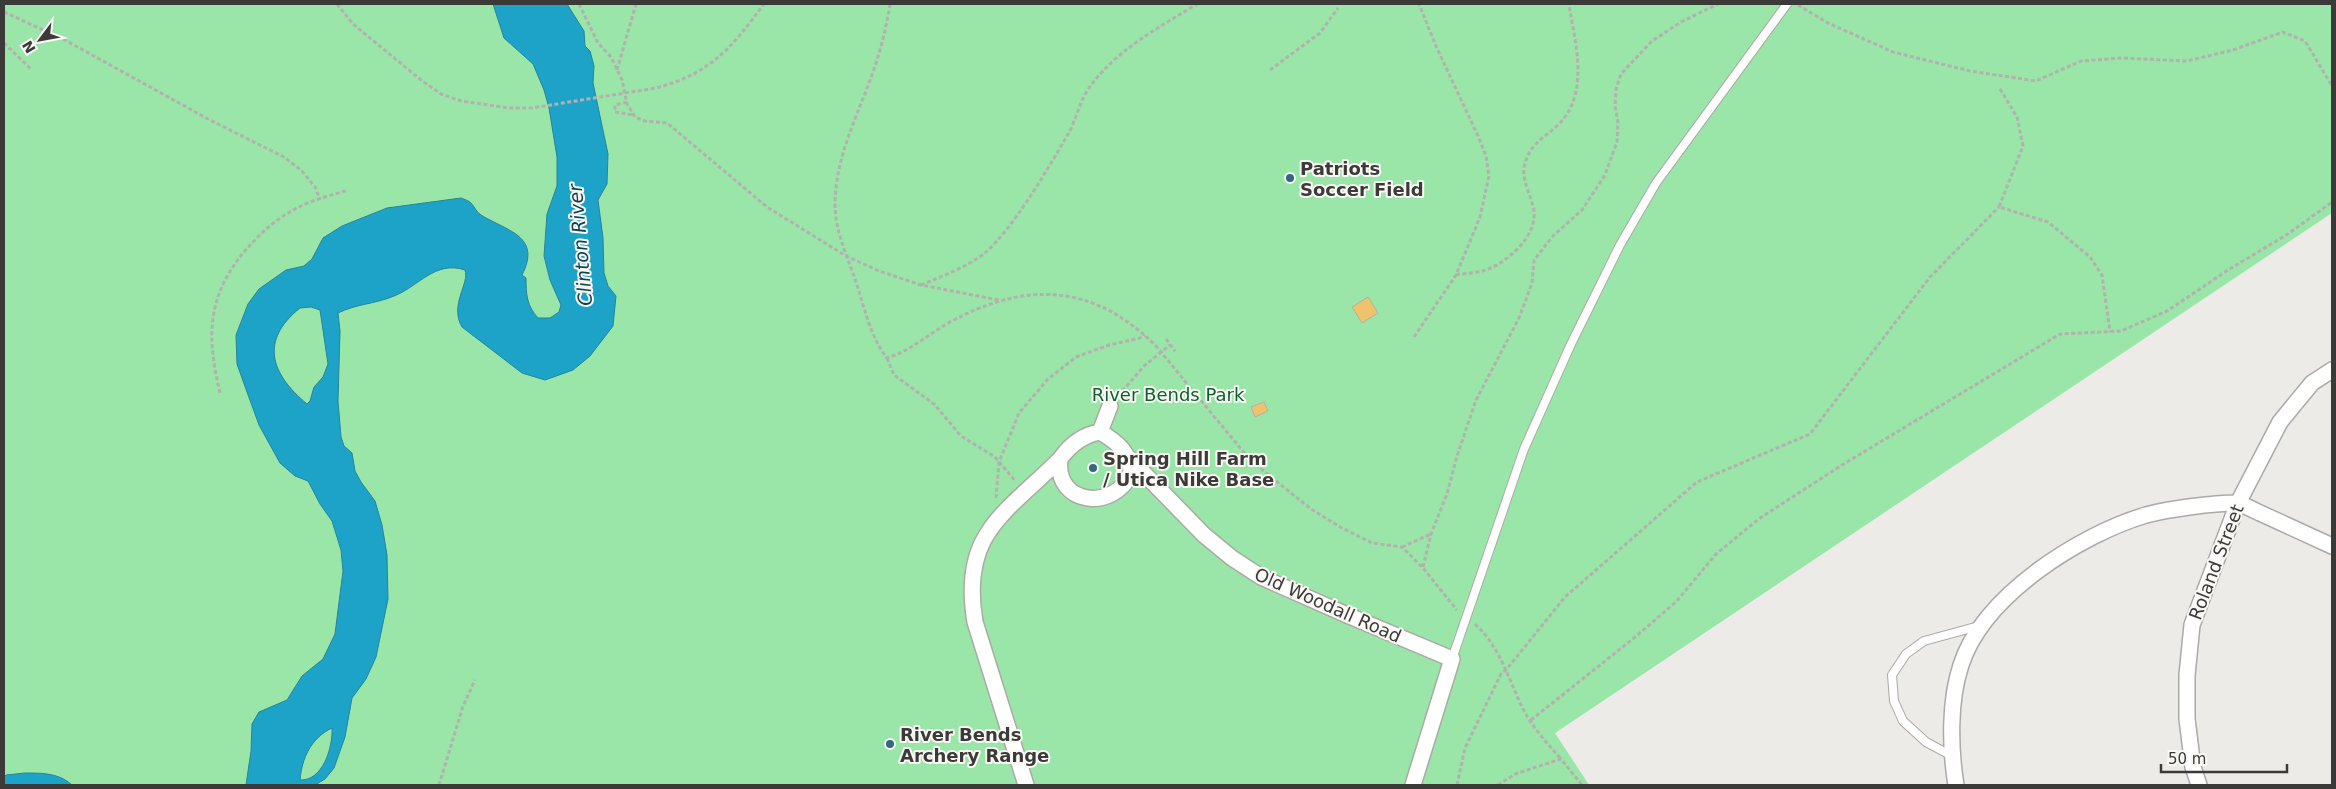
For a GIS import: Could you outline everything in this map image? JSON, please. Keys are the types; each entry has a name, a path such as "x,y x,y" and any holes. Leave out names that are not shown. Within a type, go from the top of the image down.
{"street":[{"name":"Roland Street","path":"2199,785 2193,767 2187,719 2187,675 2192,625 2238,503 2280,422 2312,383 2332,370"},
{"path":"1026,785 975,622 972,605 973,573 976,558 984,540 999,516 1080,439 1100,432 1110,406"},
{"name":"Old Woodall Road","path":"1100,432 1116,443 1204,535 1232,558 1261,577 1452,659"},
{"path":"1039,479 1053,478 1065,484 1081,497 1099,500 1116,492 1126,482 1131,473 1129,458"},
{"path":"1060,460 1060,474 1065,484"},
{"path":"1126,482 1147,476"},
{"path":"1956,785 1954,757 1955,698 1960,666 1969,645 1981,626 2001,604 2037,572 2095,536 2147,515 2238,503 2332,546"},
{"path":"1413,785 1452,659"}],"lane":[{"path":"1452,659 1524,448 1571,344 1620,245 1656,182 1787,4"},
{"path":"1954,757 1926,742 1903,721 1894,701 1892,675 1906,654 1924,641 1981,626"}],"path":[{"path":"338,4 353,24 441,94 462,101 509,108 532,108 675,83 699,72 719,58 737,40 764,4"},
{"path":"579,4 598,43 611,57 633,115"},
{"path":"617,70 636,4"},
{"path":"890,4 876,63 842,153 835,206 846,256 878,348 888,358 894,375 934,404 961,436 999,462 1024,492"},
{"path":"921,285 956,270 985,252 1008,225 1031,192 1068,135 1088,89 1111,61 1145,36 1197,4"},
{"path":"1414,337 1456,275 1480,217 1489,176 1486,156 1478,136 1436,46 1419,4"},
{"path":"1456,275 1486,270 1499,263 1515,252 1532,228 1534,213 1522,170 1526,157 1532,146 1554,128 1570,110 1578,84 1569,4"},
{"path":"1423,568 1431,534 1447,494 1456,456 1476,400 1519,318 1532,283 1534,260 1552,236 1582,210 1606,175 1617,142 1616,89 1622,74 1652,41 1681,22 1718,4"},
{"path":"1795,4 1828,22 1893,52 1970,71 2036,81 2081,61 2120,58 2187,60 2233,50 2282,32 2305,40 2332,86"},
{"path":"1270,70 1320,33 1338,8"},
{"path":"4,12 65,40 208,119 284,157 301,170 315,187 320,199"},
{"path":"4,43 32,70"},
{"path":"1457,785 1466,748 1501,674 1565,597 1697,482 1810,434 1930,276 1999,207 2023,146 2017,117 2000,89"},
{"path":"627,102 615,105 615,112 633,115 645,121 667,123 767,207 846,256 879,271 921,285 999,300"},
{"path":"220,394 214,366 211,337 213,312 221,285 253,241 271,225 291,211 348,190"},
{"path":"1530,720 1648,626 1677,600 1716,554 1760,518 1842,465 2060,334 2121,331 2167,311 2228,270 2288,234 2332,202"},
{"path":"1999,207 2048,222 2090,257 2102,275 2110,332"},
{"path":"888,358 897,356 949,323 999,300 1036,293 1076,298 1121,316 1145,335 1251,461 1312,509 1342,528 1372,543 1402,547 1431,534"},
{"path":"999,516 995,512 995,505 999,462 1019,413 1048,379 1076,357 1145,335"},
{"path":"1166,340 1175,351"},
{"path":"1110,406 1129,382 1170,345"},
{"path":"1402,547 1423,568 1452,606"},
{"path":"1476,625 1495,647 1530,720 1539,734 1582,785"},
{"path":"439,785 463,706 475,680"},
{"path":"1498,785 1515,774 1561,759"}],"green space":[{"name":"River Bends Park","path":"4,4 2332,4 2332,213 1555,733 1589,785 4,785"}],"water":[{"name":"Clinton River","path":"493,4 567,4 584,31 585,46 590,51 594,66 593,83 608,154 607,184 598,200 603,238 604,273 608,286 616,296 613,326 590,356 573,370 545,380 522,373 462,327 458,311 465,281 465,270 454,268 436,271 394,296 338,313 340,331 338,401 341,437 344,446 352,453 355,471 375,501 382,525 387,555 388,599 376,657 366,679 352,698 345,737 334,768 325,779 315,785 246,785 251,751 252,724 259,712 287,700 302,676 323,659 335,634 343,571 341,550 332,521 320,504 308,481 295,476 280,463 259,425 237,364 236,335 248,304 259,289 286,270 304,266 312,259 323,238 342,226 387,208 461,198 471,203 481,215 519,236 525,243 528,251 527,262 522,275 526,278 529,305 534,314 538,318 550,318 559,312 561,305 550,280 544,256 547,214 557,186 557,157 549,108 533,64 504,38","holes":["311,307 320,310 328,364 323,377 314,387 310,401 307,404 285,381 278,369 275,345 279,333 287,320 300,308","332,728 331,744 325,762 315,775 308,779 300,780 305,757 309,749 318,737"]},
{"path":"25,773 56,776 72,785 4,785 4,777 6,775"}],"building":[{"path":"1368,297 1378,313 1362,323 1352,307"},
{"path":"1264,402 1268,411 1255,417 1251,407"}],"place":[{"name":"Patriots Soccer Field","path":"1290,178"},
{"name":"Spring Hill Farm / Utica Nike Base","path":"1093,468"},
{"name":"River Bends Archery Range","path":"890,744"}]}
